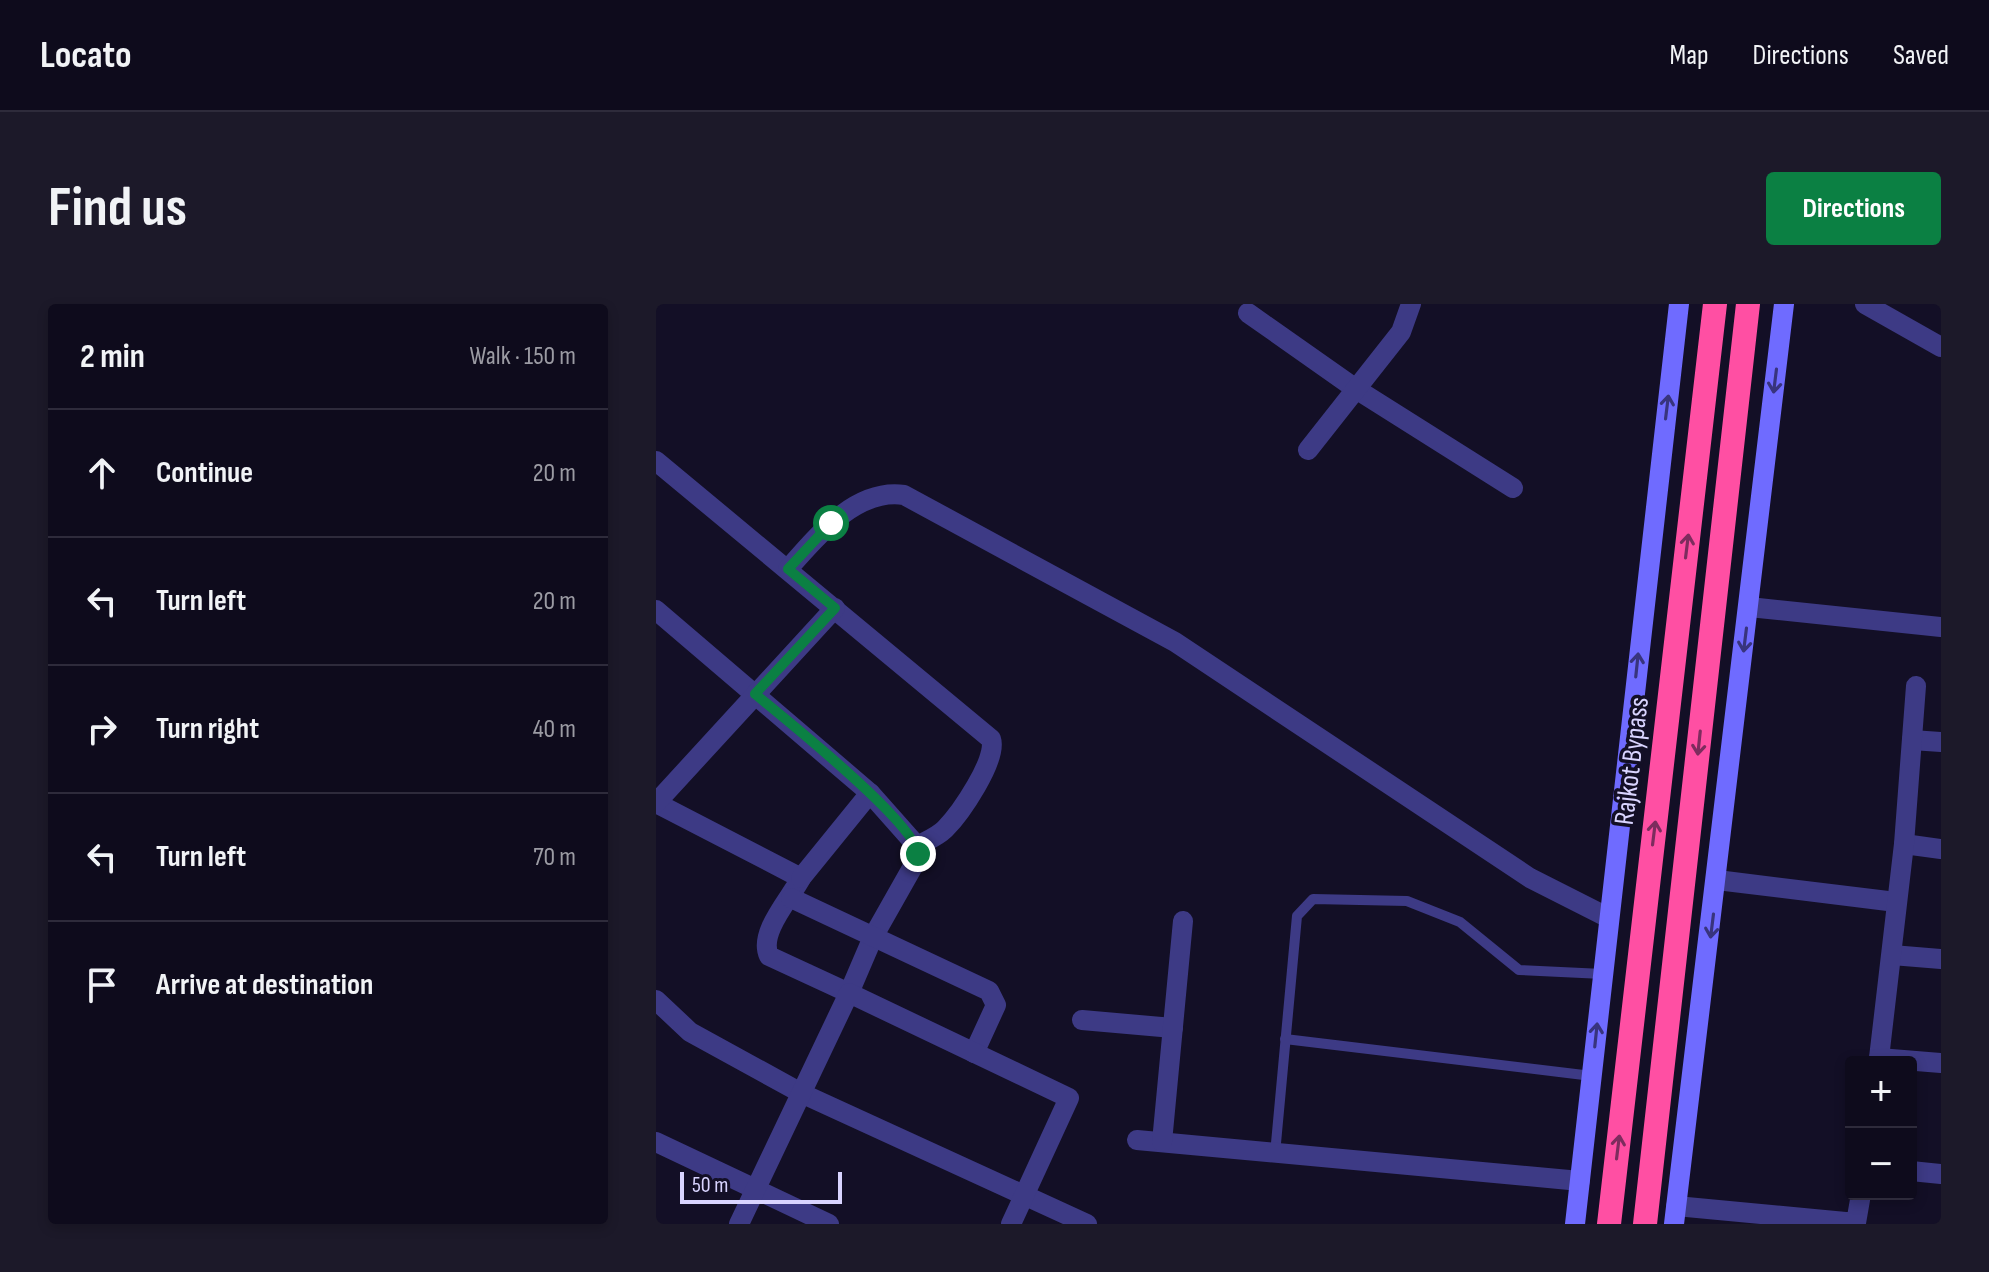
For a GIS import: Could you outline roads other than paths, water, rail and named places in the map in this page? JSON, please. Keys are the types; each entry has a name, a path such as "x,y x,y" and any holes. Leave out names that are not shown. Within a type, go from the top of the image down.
{"highway":[{"name":"Rajkot Bypass","path":"1609,1224 1715,304"},
{"path":"1645,1224 1748,304"}],"street":[{"path":"1308,450 1401,332 1411,304"},
{"path":"1575,1224 1679,304"},
{"path":"1784,304 1675,1215 1857,1224 1860,1200"},
{"path":"1865,304 1941,347"},
{"path":"1248,313 1356,389 1513,488"},
{"path":"656,461 991,739 991,759 954,819 942,832 917,846"},
{"path":"788,569 831,523 886,492 904,495 1201,658 1530,878 1609,918"},
{"path":"1749,607 1941,627"},
{"path":"801,878 656,803 835,608"},
{"path":"656,610 870,793 917,846 916,861 873,937 803,1094 739,1224"},
{"path":"1879,1056 1904,844 1916,686"},
{"path":"1912,740 1941,742"},
{"path":"870,793 801,878 767,935 765,947 769,956 1069,1098 1011,1224"},
{"path":"1904,844 1941,849"},
{"path":"1717,880 1896,902"},
{"path":"791,898 989,991 996,1005 974,1053"},
{"path":"1162,1142 1183,921"},
{"path":"1892,955 1941,959"},
{"path":"656,1000 690,1032 803,1094 1087,1224"},
{"path":"1082,1020 1173,1028"},
{"path":"1917,1062 1941,1063"},
{"path":"1137,1140 1580,1181"},
{"path":"656,1142 829,1224"},
{"path":"1917,1172 1941,1174"}],"lane":[{"path":"1275,1154 1297,916 1313,899 1407,901 1460,922 1519,970 1603,974"},
{"path":"1285,1039 1592,1076"}]}
